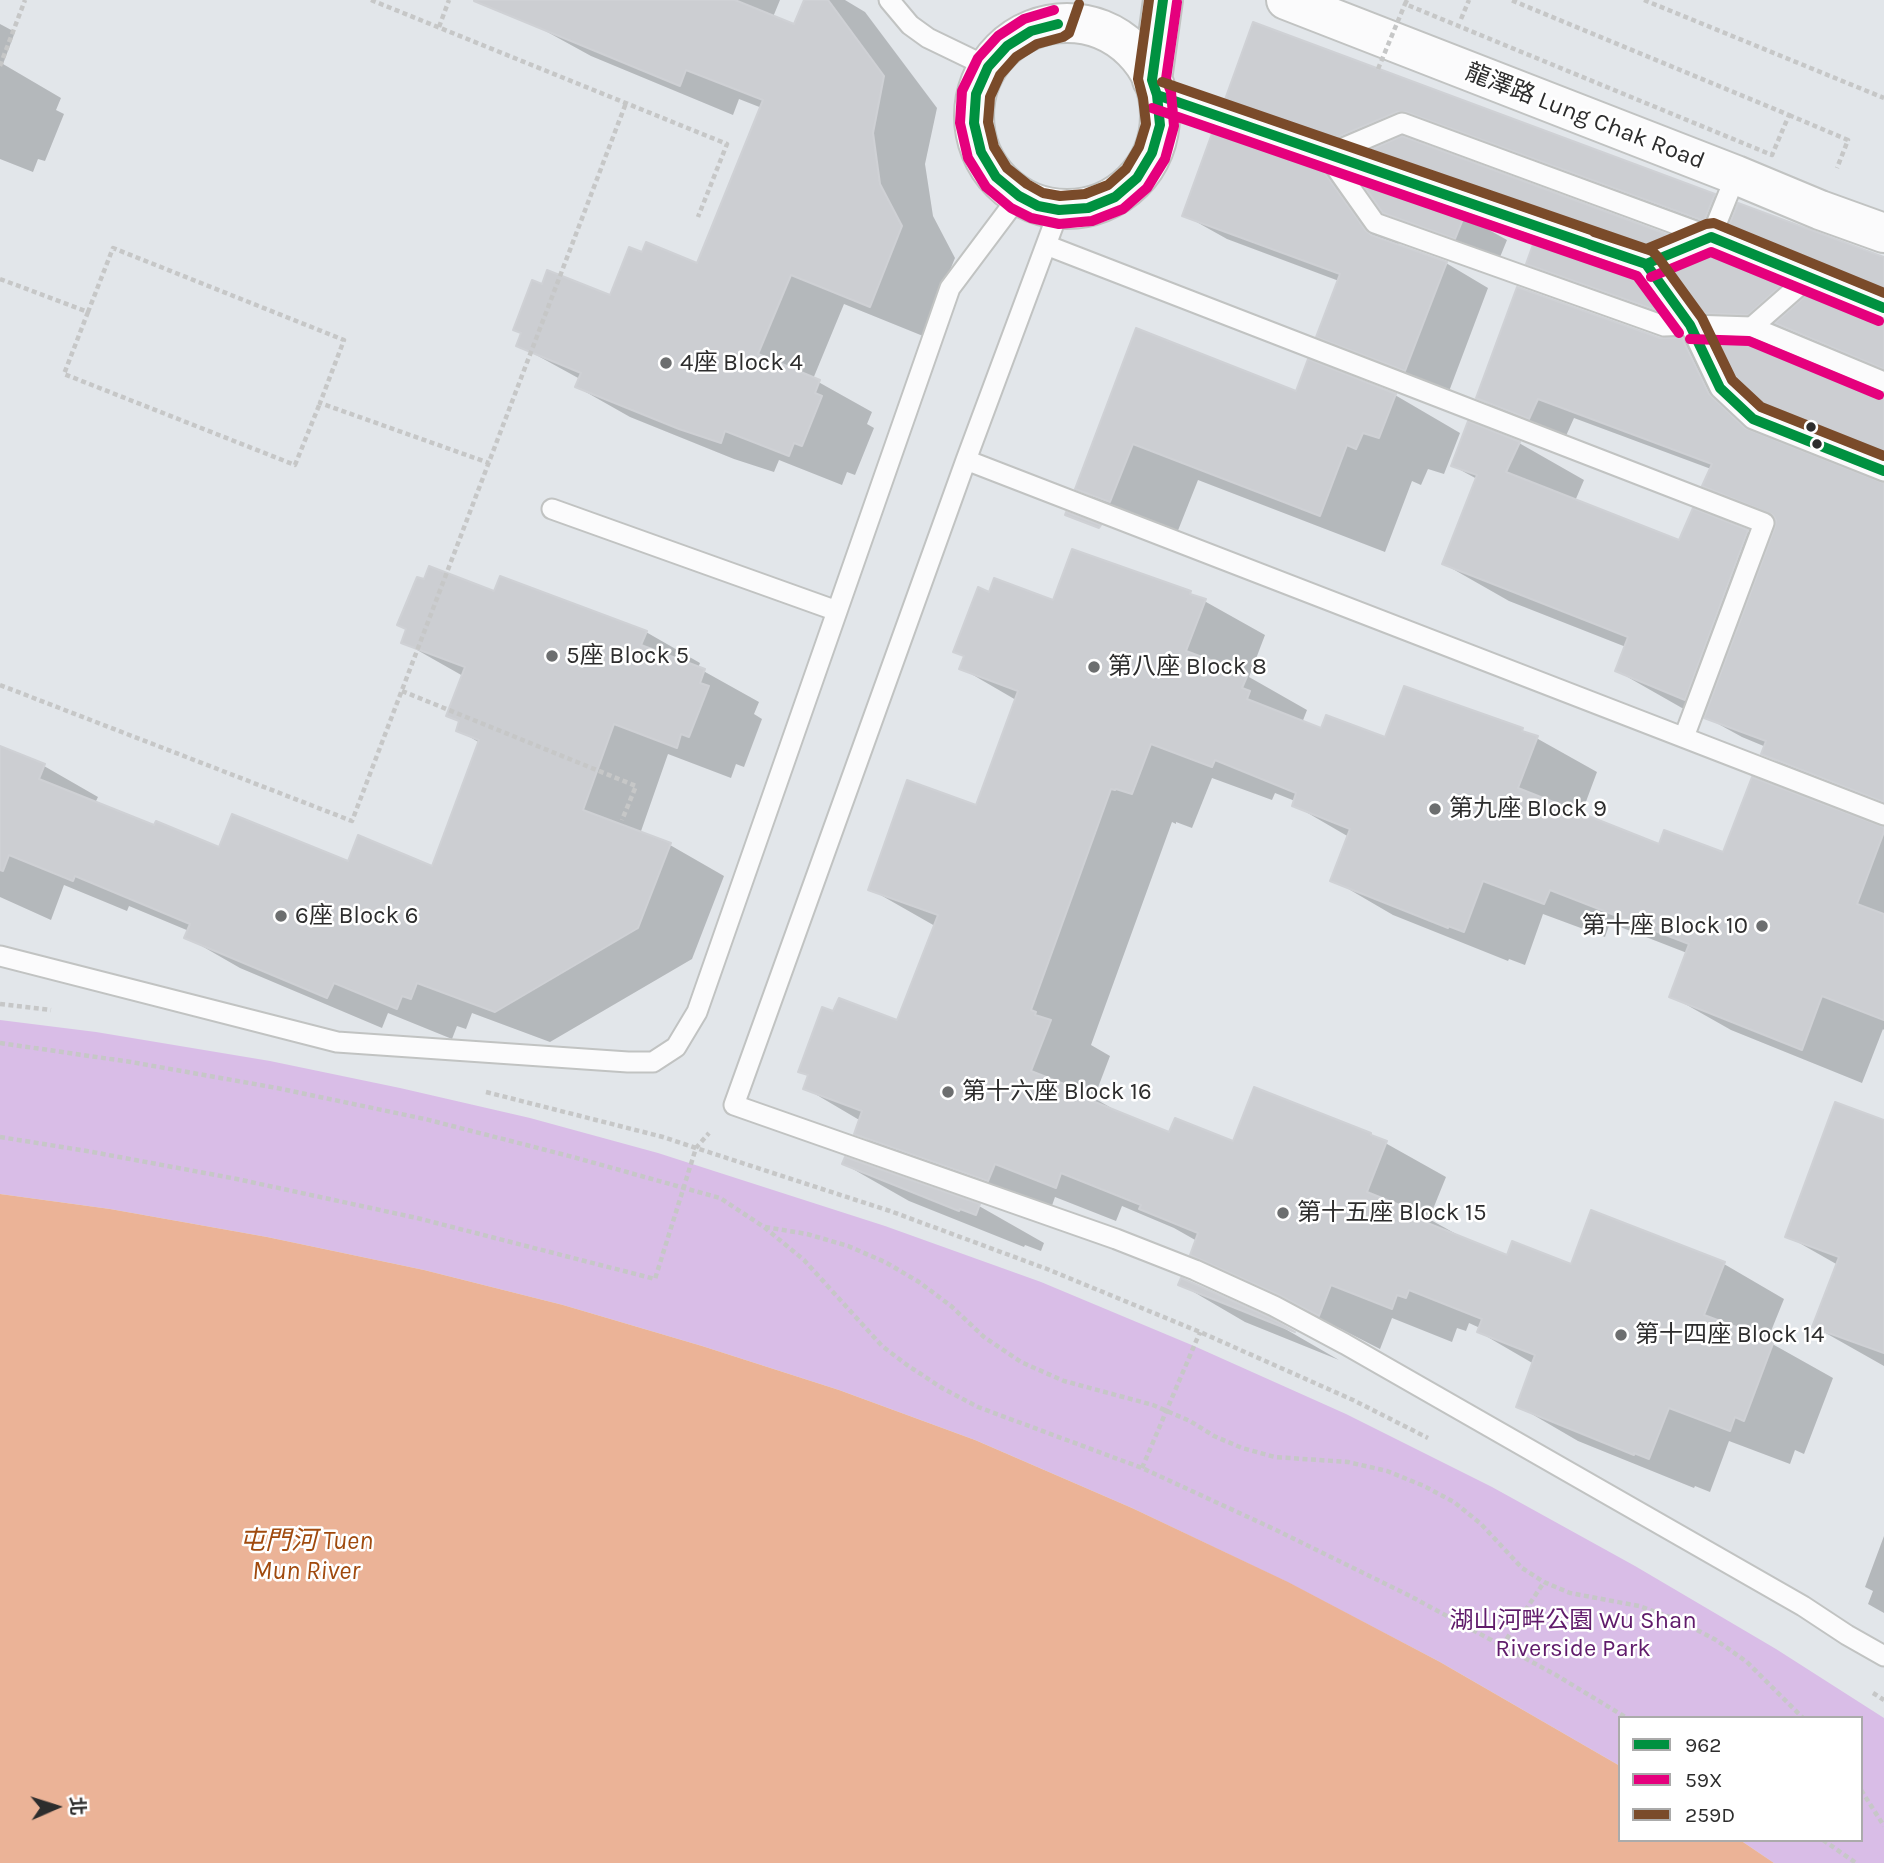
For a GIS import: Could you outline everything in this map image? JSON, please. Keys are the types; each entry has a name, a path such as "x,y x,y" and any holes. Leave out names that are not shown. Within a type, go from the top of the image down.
{"street":[{"path":"1155,88 1138,54 1115,34 1062,12 1007,46 988,67 976,94 974,123 981,152 996,177 1019,196 1038,206 1059,210 1088,208 1115,197 1137,178 1152,153 1160,125 1155,88 1163,0"},
{"name":"龍澤路 Lung Chak Road","path":"1286,0 1383,55 1736,176 1884,233"}],"lane":[{"path":"889,0 910,25 928,38 988,67"},
{"path":"1155,88 1327,155 1646,264 1690,325 1720,387 1753,419 1884,471"},
{"path":"1327,155 1402,123 1711,237 1884,308"},
{"path":"1327,155 1376,223 1664,327 1752,327 1884,382"},
{"path":"1646,264 1711,237 1736,176"},
{"path":"0,956 337,1042 628,1062 653,1062 676,1047 697,1012 950,288 1019,196"},
{"path":"1059,210 734,1105 1115,1239 1195,1270 1274,1306 1803,1606 1884,1656"},
{"path":"1046,245 1764,523 1684,737"},
{"path":"1752,327 1809,277"},
{"path":"966,460 1884,815"},
{"path":"552,509 837,611"}],"path":[{"path":"0,66 25,0"},
{"path":"371,0 727,144 698,217"},
{"path":"439,27 449,0"},
{"path":"1511,0 1848,140"},
{"path":"1644,0 1884,98"},
{"path":"1383,55 1406,2 1772,155 1789,115"},
{"path":"0,685 352,821 626,103"},
{"path":"113,248 344,340 296,465 64,374 88,312 113,248"},
{"path":"0,279 88,312"},
{"path":"320,402 489,463"},
{"path":"402,691 636,786 622,820"},
{"path":"0,1004 62,1012"},
{"path":"0,1042 276,1088 398,1114 573,1157 720,1198 764,1227 804,1260 882,1346 942,1388 978,1406 1142,1468 1274,1529 1503,1646 1625,1716"},
{"path":"481,1091 696,1148 890,1211 1046,1269 1200,1332 1353,1401 1438,1443"},
{"path":"0,1137 237,1179 417,1218 655,1279 696,1148 734,1105"},
{"path":"764,1227 807,1234 848,1246 885,1262 919,1282 951,1306 984,1337 1021,1362 1064,1381 1167,1411 1242,1448 1275,1457 1348,1462 1387,1471 1424,1486 1454,1502 1481,1524 1522,1568 1544,1583 1570,1593 1639,1606 1678,1620 1716,1640 1747,1662 1801,1716"},
{"path":"1142,1468 1200,1332"},
{"path":"1503,1646 1544,1583"},
{"path":"1873,1693 1884,1700"},
{"path":"1863,1793 1884,1826"},
{"path":"1826,1842 1856,1863"}],"green space":[{"name":"湖山河畔公園 Wu Shan Riverside Park","path":"0,1020 96,1032 270,1061 530,1118 658,1153 885,1226 1041,1282 1346,1414 1492,1487 1635,1566 1776,1649 1884,1718 1884,1863 1774,1863 1743,1842 1863,1842 1863,1716 1618,1716 1618,1765 1440,1662 1287,1582 1132,1508 975,1440 839,1390 563,1305 424,1270 267,1237 110,1209 0,1194"}],"water":[{"name":"屯門河 Tuen Mun River","path":"0,1194 110,1209 267,1237 424,1270 563,1305 839,1390 975,1440 1132,1508 1288,1582 1440,1662 1618,1765 1618,1842 1743,1842 1774,1863 0,1863"}],"building":[{"path":"474,0 735,0 794,24 804,0 828,0 884,76 873,133 880,184 902,226 870,307 791,275 758,354 820,380 815,393 822,396 802,446 794,443 789,456 725,431 721,443 575,387 581,373 516,346 521,333 513,330 532,280 542,284 547,270 610,295 629,247 642,252 646,242 697,263 763,100 686,70 680,86"},
{"path":"1253,22 1715,194 1704,221 1406,112 1397,112 1328,141 1223,105"},
{"path":"1214,128 1318,164 1371,235 1447,262 1405,371 1316,337 1340,274 1182,216"},
{"path":"1402,136 1677,238 1646,251 1363,153"},
{"path":"1358,177 1465,214 1455,239 1383,213"},
{"path":"1738,203 1884,257 1884,295 1727,230"},
{"path":"1535,239 1638,274 1667,314 1526,264"},
{"path":"1711,250 1786,281 1748,315 1696,313 1665,269"},
{"path":"1517,287 1660,338 1682,338 1709,394 1745,428 1884,483 1884,802 1761,754 1766,741 1704,718 1776,520 1773,515 1702,486 1712,464 1538,399 1529,419 1476,398"},
{"path":"1811,291 1884,320 1884,369 1775,323"},
{"path":"1136,328 1296,391 1308,359 1396,394 1379,438 1363,433 1356,449 1347,445 1320,516 1133,444 1110,502 1075,489"},
{"path":"1710,338 1749,339 1884,394 1884,458 1760,408 1730,381"},
{"path":"1468,421 1520,442 1506,472 1679,540 1693,508 1748,530 1685,700 1615,671 1628,637 1442,564 1477,475 1451,466"},
{"path":"1066,512 1101,525 1099,528 1065,515"},
{"path":"1072,549 1191,591 1190,594 1206,599 1186,651 1248,674 1242,688 1250,691 1247,699 1321,728 1326,715 1385,737 1404,686 1523,728 1522,731 1538,736 1518,788 1659,844 1664,830 1723,852 1752,777 1884,827 1857,904 1884,914 1884,1020 1822,996 1802,1050 1669,997 1689,944 1550,890 1544,904 1483,881 1464,932 1448,928 1330,881 1350,829 1292,806 1296,793 1215,760 1212,767 1151,744 1132,794 1111,789 1031,1010 1036,1012 1035,1015 1051,1020 1031,1071 1092,1095 1090,1100 1169,1132 1175,1118 1233,1141 1254,1087 1387,1141 1367,1192 1427,1216 1425,1222 1507,1255 1512,1241 1571,1264 1591,1210 1725,1262 1704,1315 1774,1341 1744,1421 1735,1417 1730,1431 1669,1408 1649,1459 1634,1455 1516,1407 1535,1355 1477,1332 1482,1319 1409,1290 1406,1298 1397,1295 1392,1309 1331,1285 1319,1316 1190,1255 1198,1233 1139,1209 1141,1205 1061,1173 1056,1188 995,1164 988,1181 854,1134 862,1111 803,1089 808,1075 798,1072 822,1007 833,1011 839,998 897,1020 938,915 868,890 907,780 976,805 1018,691 959,669 964,656 953,652 978,587 989,592 994,578 1053,600"},
{"path":"429,566 494,591 500,576 647,631 641,645 705,669 700,683 709,686 689,737 681,734 677,748 614,724 583,810 671,843 638,928 495,1012 417,983 411,999 402,996 397,1009 334,983 327,998 184,938 190,924 75,876 73,881 9,855 3,871 0,870 0,746 45,764 39,779 154,825 156,821 219,847 232,814 348,861 358,835 432,866 479,740 456,731 459,721 446,716 465,667 401,643 406,629 397,625 417,577 424,579"},
{"path":"1835,1102 1884,1120 1884,1353 1812,1327 1839,1257 1785,1237"},
{"path":"845,1157 980,1204 976,1215 960,1209 959,1211 842,1164"},
{"path":"1181,1278 1269,1317 1295,1332 1178,1285"}],"transit line":[{"name":"259D","path":"1079,4 1069,33 1037,44 1016,57 1000,75 990,97 988,122 994,147 1007,168 1043,193 1060,196 1085,194 1108,185 1126,169 1139,147 1146,124 1138,79 1149,0"},
{"name":"962","path":"1058,24 1031,31 1007,46 988,67 976,94 974,123 981,152 996,177 1019,196 1038,206 1059,210 1088,208 1115,197 1137,178 1152,153 1160,125 1157,95 1152,80 1163,0"},
{"name":"59X","path":"1054,10 1024,19 998,36 978,58 962,91 960,123 968,158 986,187 1011,208 1031,218 1059,224 1092,221 1123,209 1147,188 1165,159 1174,126 1171,92 1166,79 1177,2"},
{"name":"259D","path":"1162,82 1652,251 1702,318 1732,380 1761,407 1884,456"},
{"name":"962","path":"1157,95 1646,264 1690,325 1720,388 1753,419 1884,471"},
{"name":"59X","path":"1152,108 1637,276 1679,333"},
{"name":"259D","path":"1594,232 1646,249 1714,223 1884,293"},
{"name":"962","path":"1590,245 1646,264 1711,237 1884,308"},
{"name":"59X","path":"1651,277 1711,252 1879,321"},
{"name":"59X","path":"1690,339 1749,341 1879,395"}],"place":[{"name":"4座 Block 4","path":"666,363"},
{"name":"5座 Block 5","path":"552,656"},
{"name":"第八座 Block 8","path":"1094,667"},
{"name":"第九座 Block 9","path":"1435,809"},
{"name":"6座 Block 6","path":"281,916"},
{"name":"第十座 Block 10","path":"1762,926"},
{"name":"第十六座 Block 16","path":"948,1092"},
{"name":"第十五座 Block 15","path":"1283,1213"},
{"name":"第十四座 Block 14","path":"1621,1335"}]}
